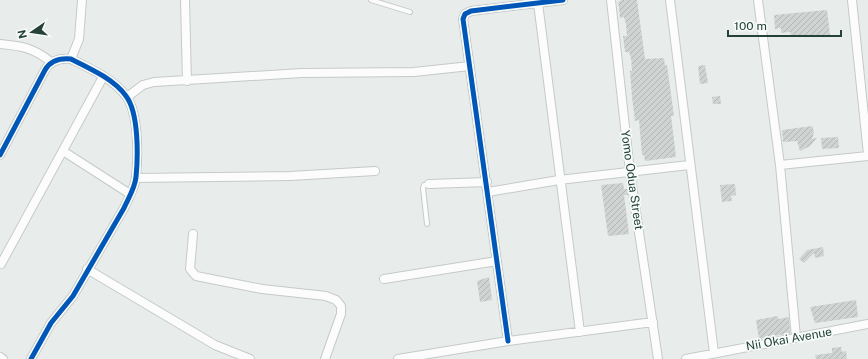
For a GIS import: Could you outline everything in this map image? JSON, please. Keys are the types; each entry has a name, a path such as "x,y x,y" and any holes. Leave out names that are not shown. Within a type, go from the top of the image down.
{"street":[{"path":"70,59 79,39 82,0"},
{"path":"185,0 187,81"},
{"path":"508,341 487,182 463,19 465,14 471,11 563,0"},
{"name":"Yomo Odua Street","path":"611,0 630,172 658,359"},
{"path":"670,0 689,165 704,264 714,352"},
{"path":"758,0 780,165 796,337"},
{"path":"780,165 868,155 866,104 852,0"},
{"path":"538,3 559,180 580,332"},
{"path":"0,44 31,48 51,62"},
{"path":"0,155 45,70 51,62 64,58 70,59 103,77 118,87 127,97 136,128 136,178 124,208 87,269 73,296 51,323 31,359"},
{"path":"127,97 143,85 154,82 302,73 414,72 470,66"},
{"path":"2,264 103,77"},
{"path":"63,151 130,194"},
{"path":"488,192 559,180 689,165"},
{"path":"136,178 290,176 375,170"},
{"path":"429,184 487,182"},
{"path":"193,234 190,269 196,276 262,289 326,296 336,300 340,306 341,314 325,359"},
{"path":"384,279 498,261"},
{"path":"87,269 215,345 250,359"},
{"path":"398,359 508,341 653,322"},
{"name":"Nii Okai Avenue","path":"686,359 714,352 868,324"}],"lane":[{"path":"371,0 410,12"},
{"path":"427,224 423,188 424,185 429,184"}],"building":[{"path":"622,0 637,0 645,59 664,58 665,66 667,65 674,116 671,116 676,157 645,161 644,155 642,155 639,120 635,121 632,97 630,71 632,71 631,58 629,52 625,52 623,36 627,36 626,24 624,17 620,18 618,2"},
{"path":"827,10 830,35 791,37 790,32 781,33 781,28 775,29 774,15"},
{"path":"705,65 708,83 700,84 698,66"},
{"path":"720,96 721,104 713,104 712,97"},
{"path":"812,126 814,132 812,139 817,138 810,146 800,151 797,141 783,142 782,130"},
{"path":"838,137 839,148 822,149 821,138"},
{"path":"623,183 624,189 627,189 628,195 624,195 629,234 608,236 601,185"},
{"path":"735,184 736,195 731,196 732,201 722,202 720,185"},
{"path":"823,247 824,256 815,258 814,253 804,263 799,259 807,250"},
{"path":"489,277 492,300 480,302 477,281"},
{"path":"856,300 858,317 815,323 810,307"},
{"path":"778,316 778,319 789,317 790,333 759,339 756,320"},
{"path":"841,347 842,352 846,351 847,359 816,359 815,355 832,353 832,348"}],"cycle path":[{"path":"508,341 463,19 465,14 471,11 563,0"},
{"path":"0,155 45,70 50,64 56,61 71,59 101,74 121,90 130,104 137,135 136,177 133,189 124,208 73,296 51,323 31,359"}]}
